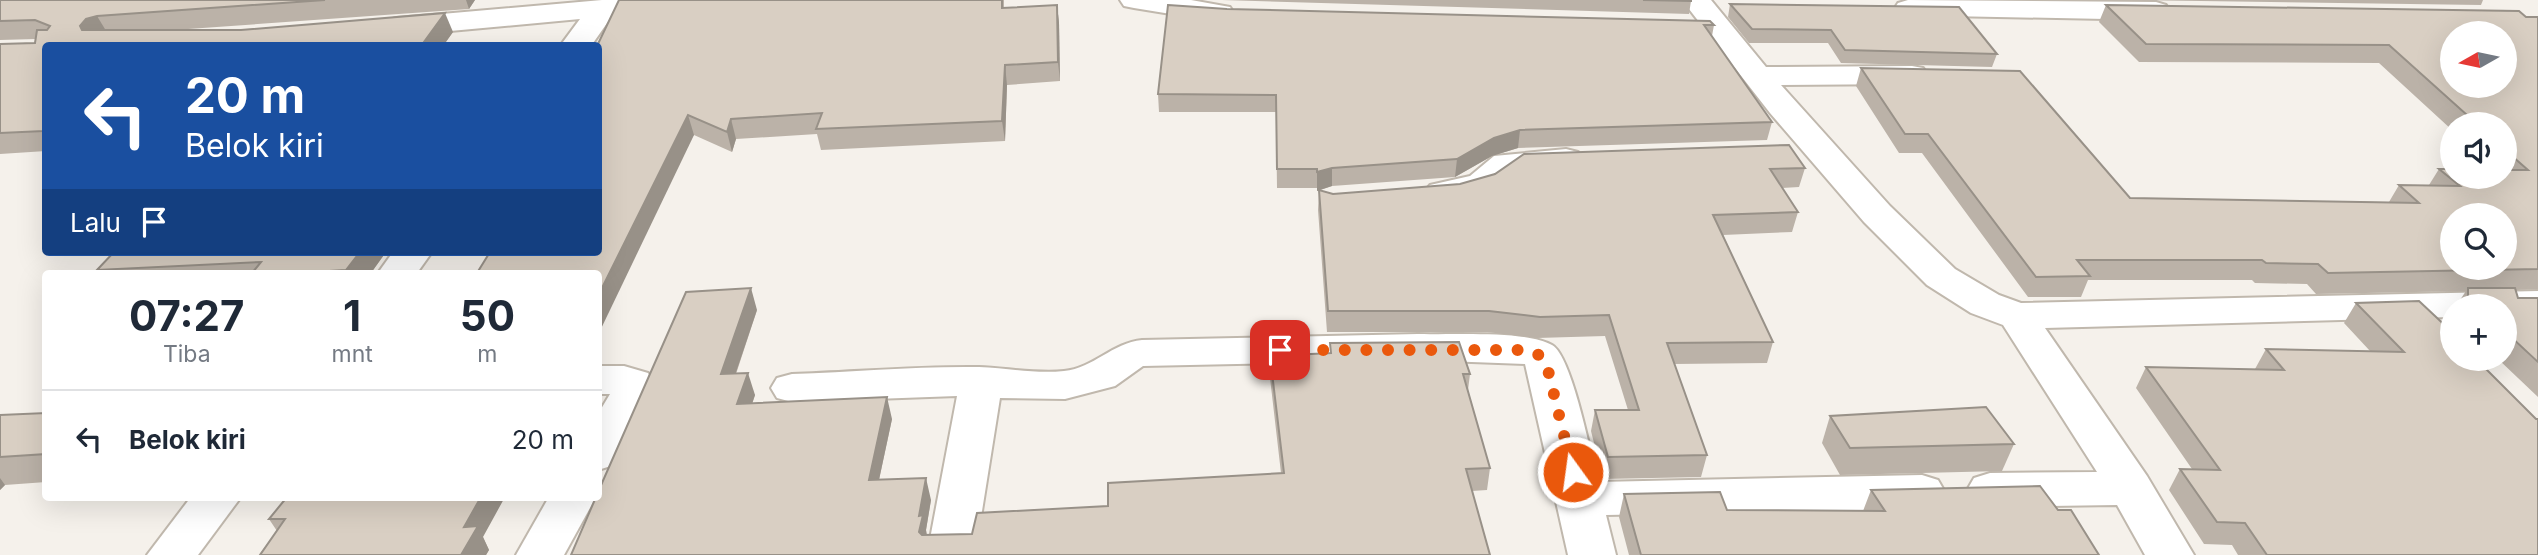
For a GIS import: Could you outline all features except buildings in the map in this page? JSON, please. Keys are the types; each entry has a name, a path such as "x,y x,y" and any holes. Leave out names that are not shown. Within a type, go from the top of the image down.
{"street":[{"path":"368,29 698,0"},
{"path":"1135,0 1253,15"},
{"path":"578,42 604,8"},
{"path":"1878,8 2178,12"},
{"path":"1705,13 1756,76 1877,214 1941,277 1985,304 2017,316 2538,303"},
{"path":"1756,76 1946,76"},
{"path":"1779,152 1820,150"},
{"path":"1415,194 1482,184 1506,163 1601,158"},
{"path":"399,270 410,256"},
{"path":"2417,306 2440,329"},
{"path":"2017,316 2131,488 2170,555"},
{"path":"792,388 981,381 1015,386 1065,385 1100,376 1133,354 1142,353 1418,347 1527,350 1539,355 1547,366 1592,555"},
{"path":"602,380 624,380 634,383 635,388 602,447"},
{"path":"951,555 981,381"},
{"path":"1579,499 2131,488"},
{"path":"171,555 215,501"},
{"path":"540,555 571,501"}],"route":[{"path":"1280,350 1418,347 1527,350 1539,355 1547,366 1573,472"}]}
